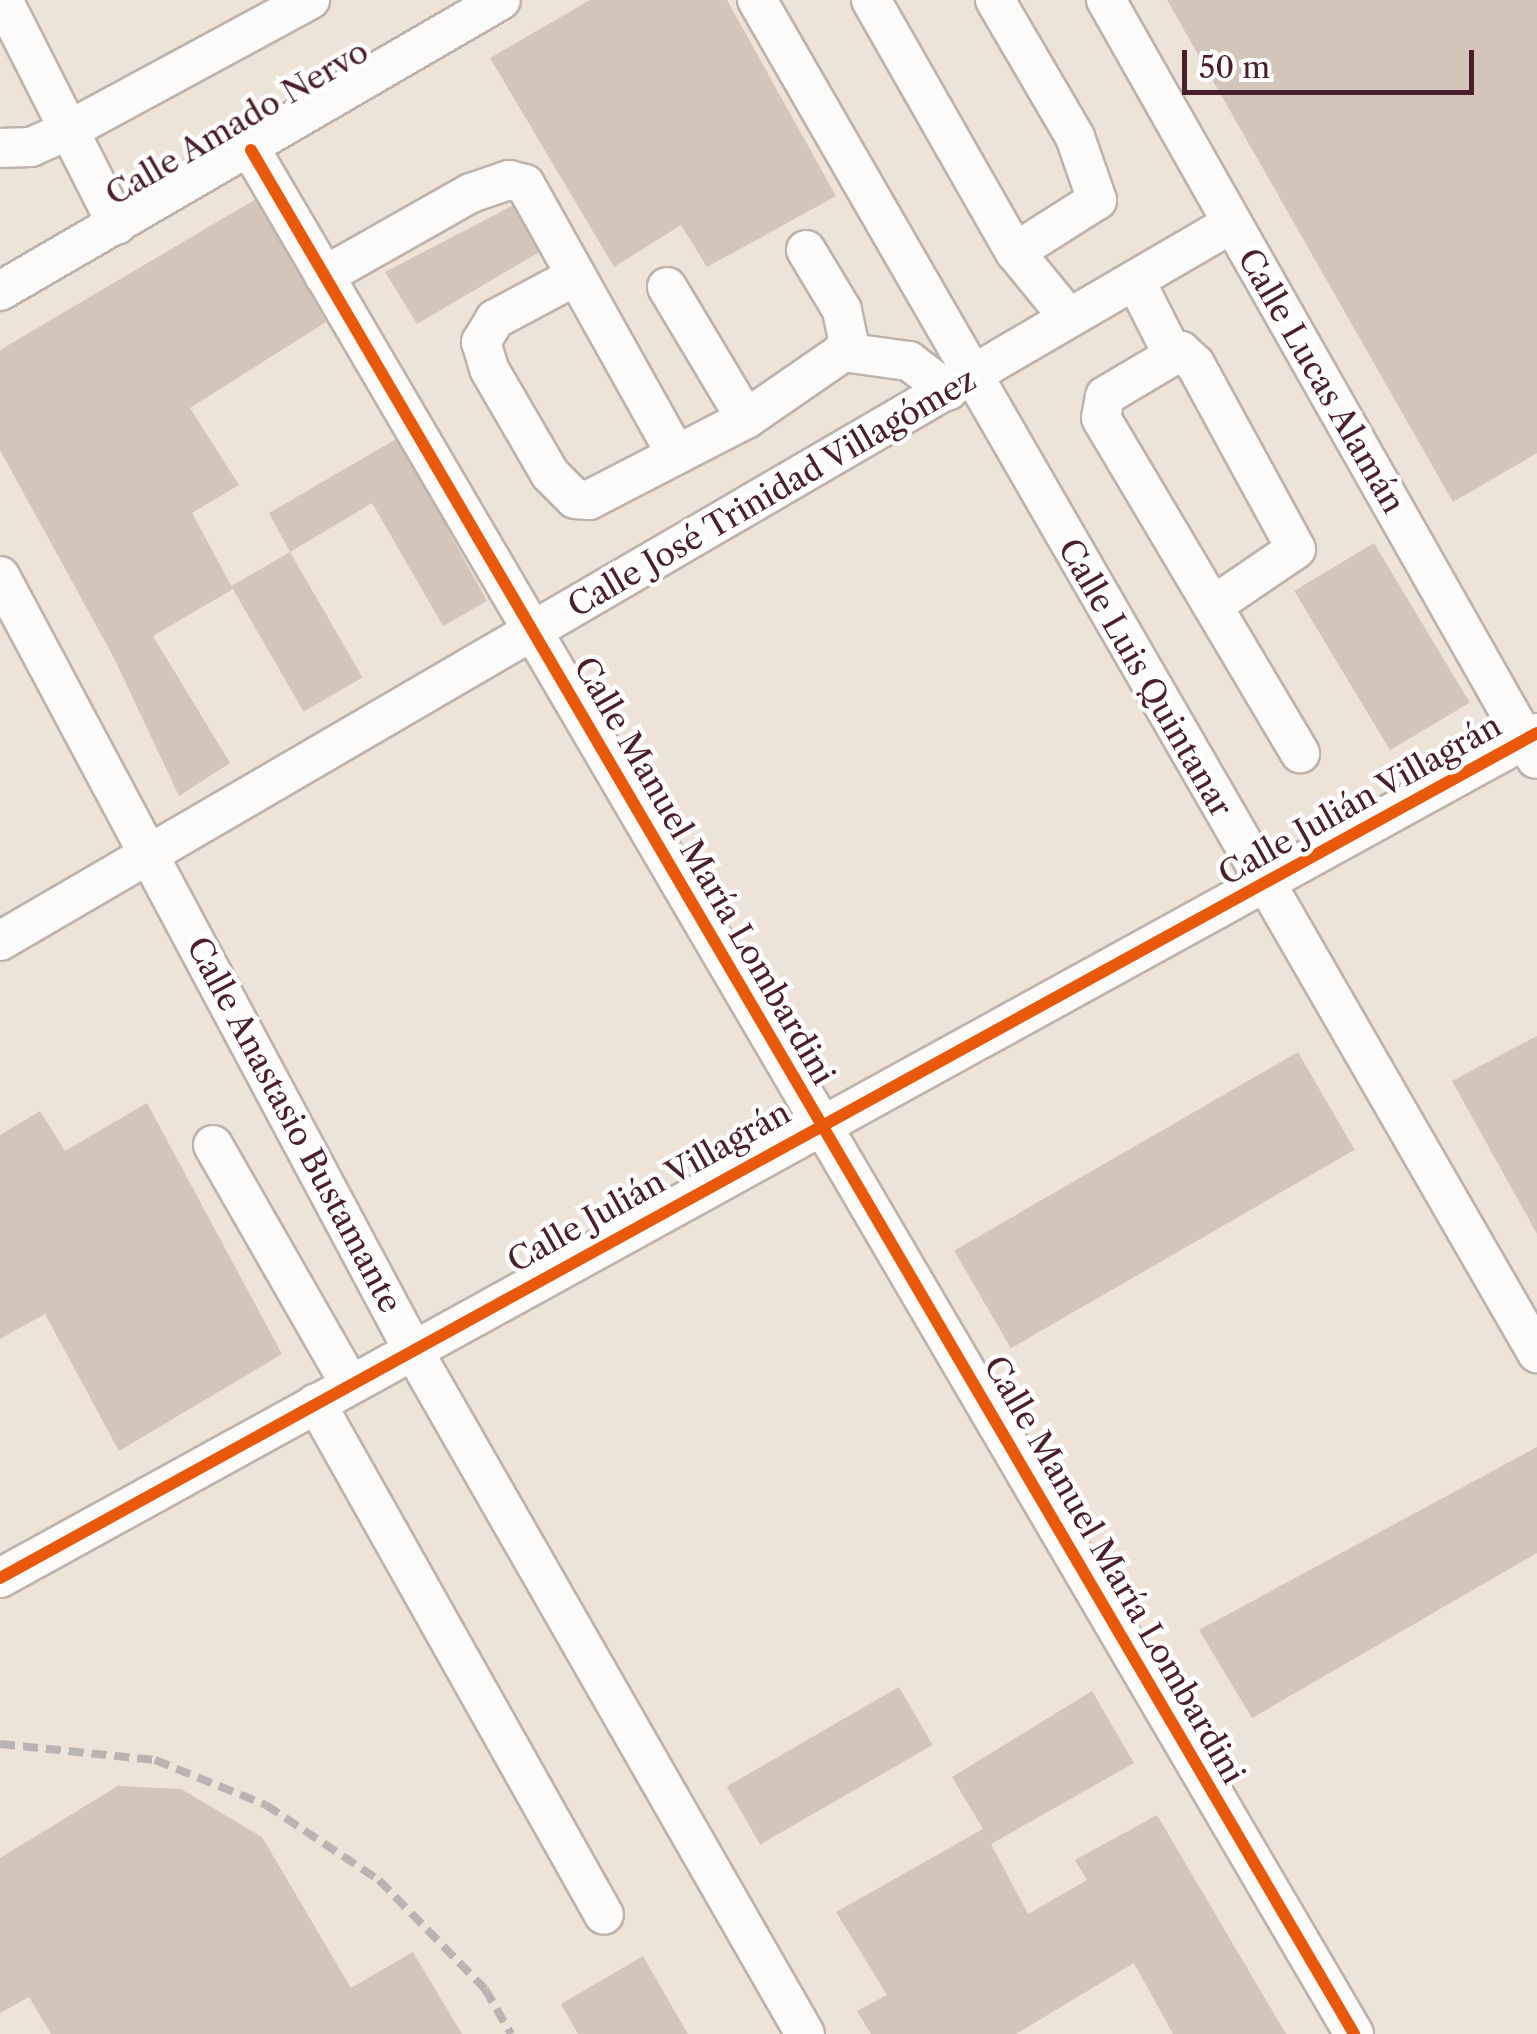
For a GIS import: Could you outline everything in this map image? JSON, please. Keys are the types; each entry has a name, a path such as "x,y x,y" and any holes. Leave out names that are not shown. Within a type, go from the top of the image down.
{"street":[{"path":"3,0 116,225"},
{"path":"0,148 32,148 310,0"},
{"name":"Calle Amado Nervo","path":"0,291 250,150 501,0"},
{"name":"Calle Luis Quintanar","path":"756,0 960,385 1265,886 1537,1353"},
{"path":"872,0 1015,252 1069,318"},
{"path":"995,0 1076,137 1096,186 1097,200 1086,210 1015,252"},
{"name":"Calle Lucas Alamán","path":"1106,0 1231,224 1533,744"},
{"name":"Calle Manuel María Lombardini","path":"250,150 1354,2034"},
{"path":"324,276 470,193 508,180 535,195 676,454"},
{"name":"Calle José Trinidad Villagómez","path":"0,941 1231,224"},
{"path":"576,276 495,319 481,342 489,370 550,474 575,500 607,492 746,419 843,352 848,339 842,310 806,250"},
{"path":"1135,280 1172,354"},
{"path":"667,288 746,419"},
{"path":"843,352 908,361 960,385"},
{"path":"1214,605 1296,549 1196,364 1188,354 1172,354 1099,406 1214,605 1300,752"},
{"name":"Calle Anastasio Bustamante","path":"0,576 413,1350 805,2034"},
{"name":"Calle Julián Villagrán","path":"0,1578 820,1123 1533,744"},
{"path":"213,1145 350,1384"},
{"path":"316,1403 604,1915"}],"building":[{"path":"590,0 727,0 836,196 707,267 681,225 614,267 490,58"},
{"path":"1167,0 1537,0 1537,453 1453,502"},
{"path":"529,197 553,244 417,324 385,272"},
{"path":"256,199 326,322 190,408 239,485 192,513 233,589 153,636 230,763 179,796 114,658 0,450 0,350"},
{"path":"398,438 487,601 443,626 372,503 290,552 269,513"},
{"path":"1374,543 1470,702 1390,750 1294,591"},
{"path":"290,552 362,678 304,712 231,586"},
{"path":"1537,1036 1537,1234 1452,1081"},
{"path":"1298,1052 1354,1150 1011,1348 954,1250"},
{"path":"147,1103 282,1354 119,1451 45,1314 0,1339 0,1135 40,1111 65,1151"},
{"path":"1537,1447 1537,1553 1252,1718 1199,1630"},
{"path":"899,1687 932,1745 760,1845 727,1786"},
{"path":"1092,1691 1134,1763 991,1844 1028,1914 1087,1880 1075,1860 1157,1815 1286,2034 1173,2034 1134,1963 1016,2034 871,2034 857,2011 887,1995 836,1912 983,1829 952,1777"},
{"path":"118,1786 181,1789 262,1837 351,1988 413,1952 462,2034 51,2034 29,1997 0,2013 0,1858"},
{"path":"643,1956 688,2034 578,2034 561,2004"}],"railway":[{"path":"0,1744 155,1760 266,1805 379,1880 485,1989 511,2034"}],"cycle path":[{"path":"251,150 1354,2034"},
{"path":"0,1578 1537,733"}]}
